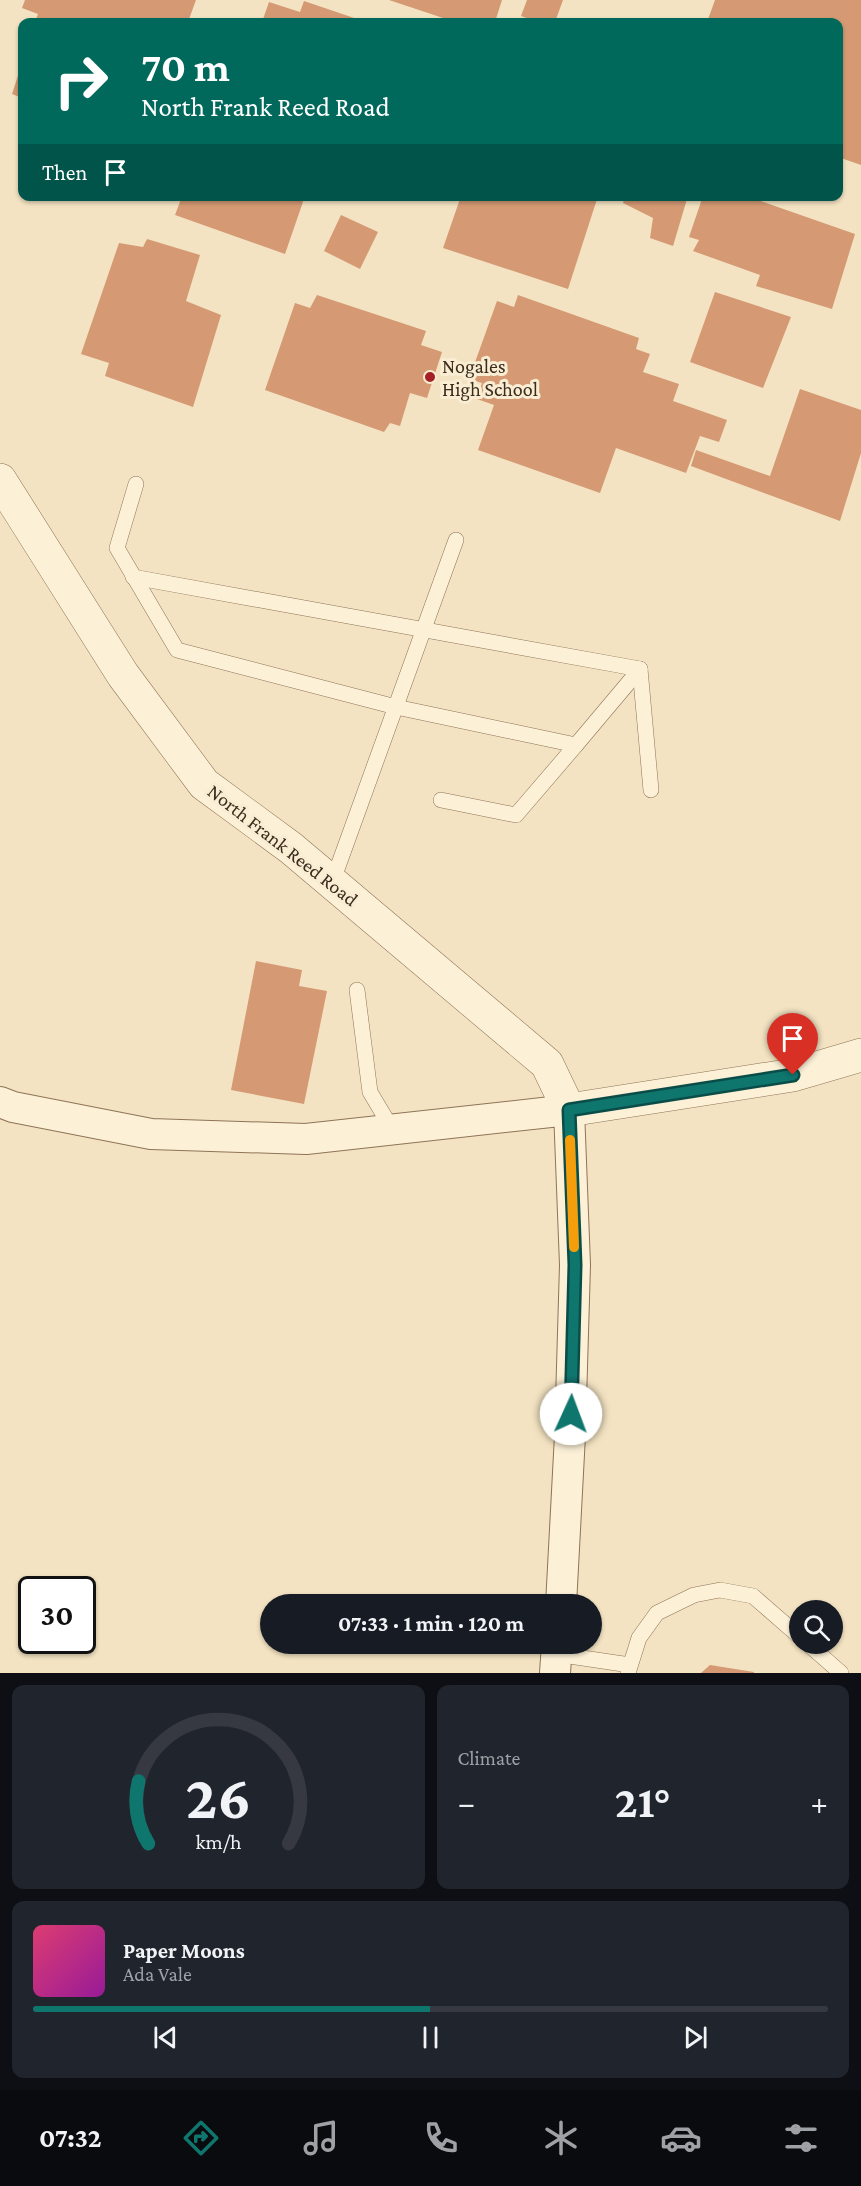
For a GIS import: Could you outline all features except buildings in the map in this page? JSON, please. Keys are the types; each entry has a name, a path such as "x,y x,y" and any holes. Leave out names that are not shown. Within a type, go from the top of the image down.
{"street":[{"name":"North Frank Reed Road","path":"0,480 123,675 204,784 291,848 547,1064 569,1110"},
{"path":"0,1102 13,1107 151,1134 306,1139 569,1110 793,1075 861,1055"},
{"path":"562,1594 575,1265 569,1110"}],"lane":[{"path":"136,484 117,548 177,650 396,707 576,745"},
{"path":"332,883 456,540"},
{"path":"134,577 640,669"},
{"path":"441,800 516,815 640,669"},
{"path":"640,669 651,790"},
{"path":"357,990 370,1092 392,1129"},
{"path":"556,1657 629,1669 639,1638 657,1613 694,1595 720,1590 753,1596 789,1627"},
{"path":"819,1654 838,1672"}],"slow traffic":[{"path":"570,1140 574,1247"}],"place":[{"name":"Nogales High School","path":"430,377"}],"route":[{"path":"571,1414 575,1265 569,1110 793,1075"}]}
